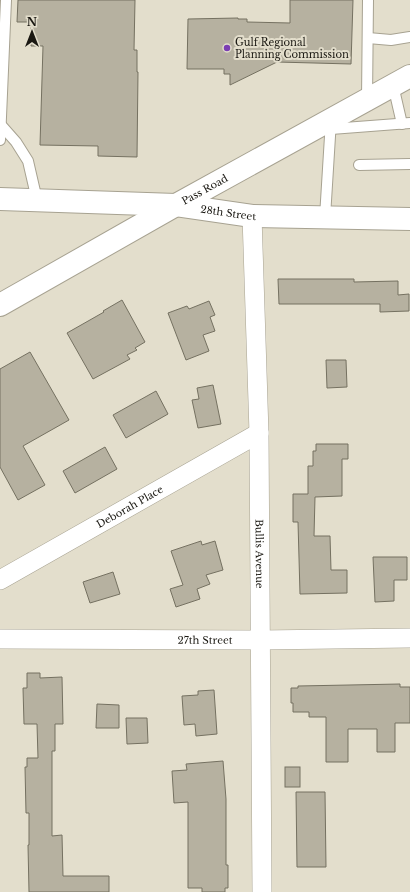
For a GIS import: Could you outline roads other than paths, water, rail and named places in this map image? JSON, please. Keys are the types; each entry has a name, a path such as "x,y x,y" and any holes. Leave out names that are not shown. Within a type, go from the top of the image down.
{"main road":[{"name":"Pass Road","path":"0,305 176,205 331,125 367,100 401,80"},
{"name":"28th Street","path":"0,199 176,205 252,216 410,219"}],"street":[{"name":"Bullis Avenue","path":"252,216 259,433 262,892"},
{"name":"Deborah Place","path":"0,580 259,433"},
{"name":"27th Street","path":"0,639 261,640 410,638"}],"lane":[{"path":"0,140 6,0"},
{"path":"367,100 368,0"},
{"path":"368,38 391,40 410,37"},
{"path":"325,217 331,125 406,124 401,80"},
{"path":"1,125 16,142 28,161 37,200"},
{"path":"359,165 410,164"}],"place":[{"name":"Gulf Regional Planning Commission","path":"227,48"}]}
